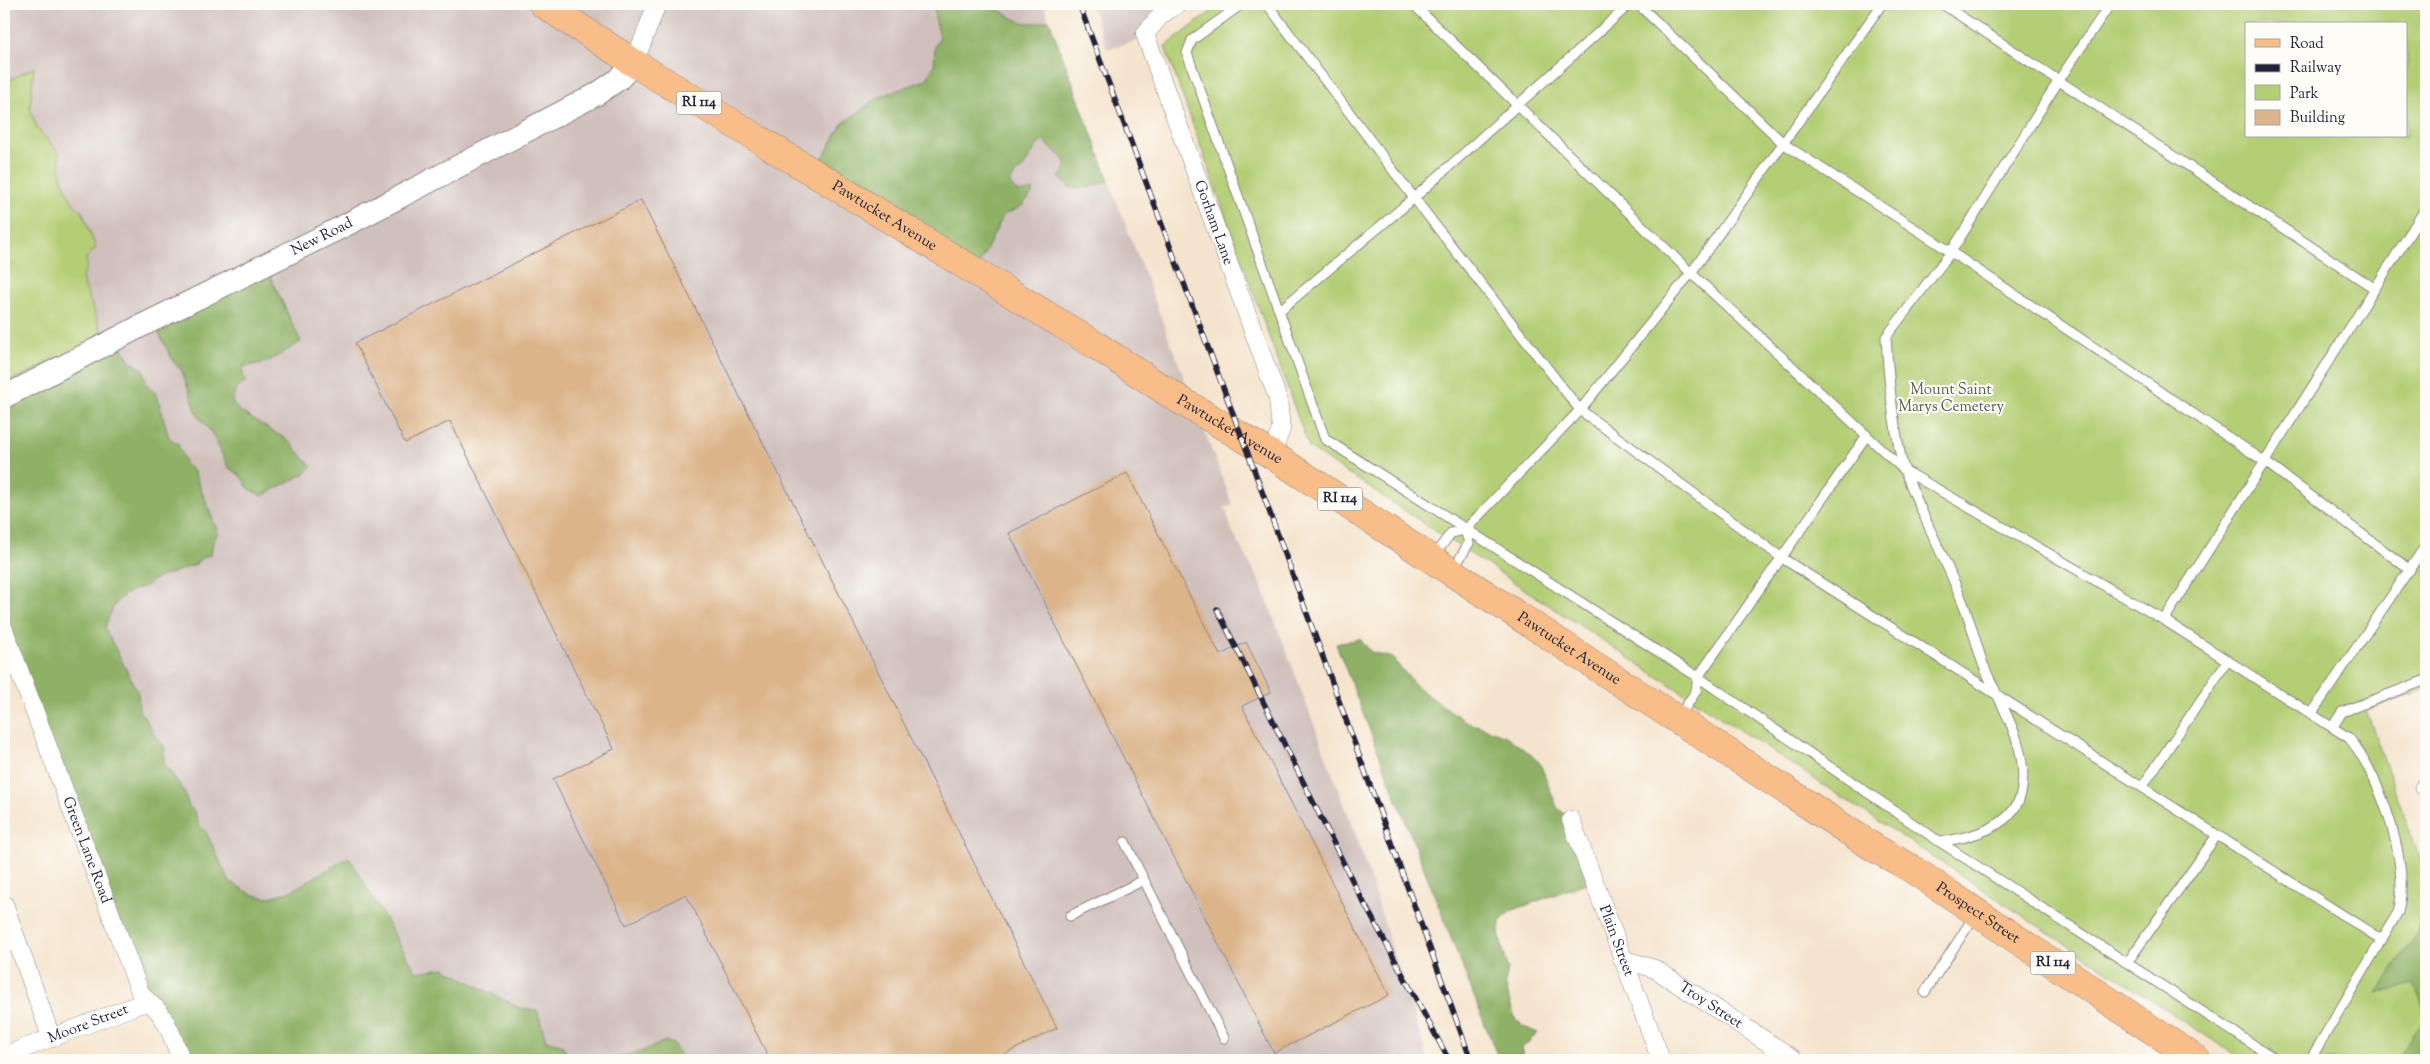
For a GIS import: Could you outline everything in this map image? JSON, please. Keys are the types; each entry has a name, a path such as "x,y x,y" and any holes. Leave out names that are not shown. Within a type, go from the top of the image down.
{"main road":[{"name":"Pawtucket Avenue","path":"543,4 634,64 1098,346 1175,397 1272,455 1678,720 1876,848 1909,867"},
{"name":"Prospect Street","path":"1909,867 2197,1060"}],"street":[{"path":"634,64 657,4"},
{"name":"Gorham Lane","path":"1177,4 1160,16 1145,34 1278,399 1281,429 1272,455"},
{"name":"New Road","path":"4,398 143,325 342,227 597,94 620,79 634,64"},
{"name":"Green Lane Road","path":"4,630 145,1002"},
{"name":"Plain Street","path":"1571,820 1661,1060"},
{"path":"4,904 51,1037"},
{"name":"Troy Street","path":"1622,959 1655,969 1795,1060"},
{"path":"145,1002 158,1009 166,1020 181,1060"},
{"name":"Moore Street","path":"4,1056 145,1002"}],"lane":[{"path":"1242,4 1192,40 1187,53 1325,439 1698,677 1940,842 2277,1060"},
{"path":"1267,4 1414,198 1580,410 1782,558 2382,940"},
{"path":"1413,4 1691,274 1904,470 2164,620 2333,726 2349,738 2363,754 2379,788 2392,827 2402,898 2398,912 2310,1060"},
{"path":"1279,311 1414,198 1630,4"},
{"path":"1638,4 1784,144 1951,252 2264,462 2410,570"},
{"path":"1442,566 1451,534 1465,530 1580,410 1691,274 1882,4"},
{"path":"1942,4 2374,288"},
{"path":"1940,842 1957,839 1998,825 2008,817 2017,805 2022,790 2021,758 2012,723 1983,663 1964,603 1904,470 1891,408 1886,337 1951,252 2059,80 2110,4"},
{"path":"2164,620 2426,208"},
{"path":"1678,720 1696,691 1698,677 1867,435"},
{"path":"1442,566 1470,543 1465,530"},
{"path":"2312,713 2426,545"},
{"path":"2142,787 2228,660"},
{"path":"2333,726 2342,712 2426,680"},
{"path":"2127,963 2217,835"},
{"path":"1125,842 1224,1038"},
{"path":"1070,916 1144,880"},
{"path":"1925,992 1977,913"}],"shaded area":[{"path":"4,4 936,4 934,13 940,37 935,45 934,66 926,80 879,97 1004,214 1014,211 1028,202 1033,190 1018,193 1010,185 1014,173 1026,165 1036,145 1044,140 1053,150 1061,155 1067,167 1088,188 1109,181 1233,506 1225,507 1232,531 1261,584 1356,835 1428,1060 684,1060 673,1044 665,1041 646,1050 609,1060 572,1060 561,1044 546,1040 537,1010 519,1008 444,968 416,972 349,857 289,892 265,898 251,894 229,881 206,832 199,825 194,812 189,807 184,791 164,763 164,745 154,739 145,716 139,711 138,693 105,628 112,606 136,589 149,585 153,580 196,564 200,559 211,554 213,542 193,470 186,465 178,444 169,439 157,395 146,383 143,369 129,360 115,333 103,336 82,278 87,266 83,213 73,204 62,180 58,152 37,128 30,108 34,67 4,83","holes":["263,261 301,342 267,362 242,367 243,378 236,389 232,402 239,411 289,441 248,488 241,476 229,468 211,432 198,416 181,369"]},
{"path":"984,4 1043,4 1049,20 1034,25 1023,23"},
{"path":"1091,4 1181,4 1147,38 1107,49"}],"green space":[{"path":"979,3 993,7 1014,19 1028,23 1049,20 1109,181 1088,188 1069,187 1059,177 1067,167 1061,155 1053,150 1044,140 1036,147 1010,184 1018,193 1034,190 1022,206 1004,214 978,267 818,167 842,124 879,97 926,80 934,66 935,45 940,37 934,13 936,4"},
{"name":"Mount Saint Marys Cemetery","path":"1221,4 2426,4 2426,689 2366,710 2426,876 2426,1060 2243,1060 1309,448 1165,47"},
{"path":"34,67 30,108 37,128 58,152 62,180 73,203 83,213 96,248 86,258 87,266 82,278 103,336 4,384 4,83"},
{"path":"263,261 301,342 267,362 243,367 243,378 247,381 236,389 232,402 239,411 289,441 312,467 306,473 262,496 248,488 241,476 229,468 211,432 198,416 181,369 175,364 149,315"},
{"path":"115,333 129,360 143,369 146,383 157,395 169,438 178,444 186,465 193,470 218,532 213,542 211,554 200,559 196,564 153,580 123,597 112,609 105,628 138,693 139,711 153,733 164,745 164,763 184,791 189,807 195,812 199,825 206,832 229,881 251,894 266,898 289,892 349,857 416,972 444,968 519,1008 537,1010 546,1040 561,1044 572,1060 178,1060 152,1005 4,634 4,384"},
{"path":"1360,639 1371,652 1392,658 1419,689 1465,721 1506,736 1539,761 1557,807 1569,820 1591,881 1511,911 1500,922 1499,934 1508,969 1505,983 1513,1014 1522,1026 1538,1033 1522,1048 1523,1060 1499,1060 1336,644"},
{"path":"2423,906 2426,907 2426,1014 2414,984 2377,993 2417,933"},
{"path":"2426,1021 2426,1060 2394,1060 2404,1050 2412,1034"},
{"path":"665,1041 673,1044 684,1060 609,1060 646,1050"}],"building":[{"path":"641,200 1057,1028 993,1060 770,1060 686,894 626,925 553,779 614,749 450,421 405,443 355,343"},
{"path":"1127,473 1220,655 1246,642 1271,692 1242,706 1389,995 1274,1053 1009,533"}],"railway":[{"path":"1079,4 1253,467 1471,1060"},
{"path":"1217,609 1356,888 1449,1060"}]}
